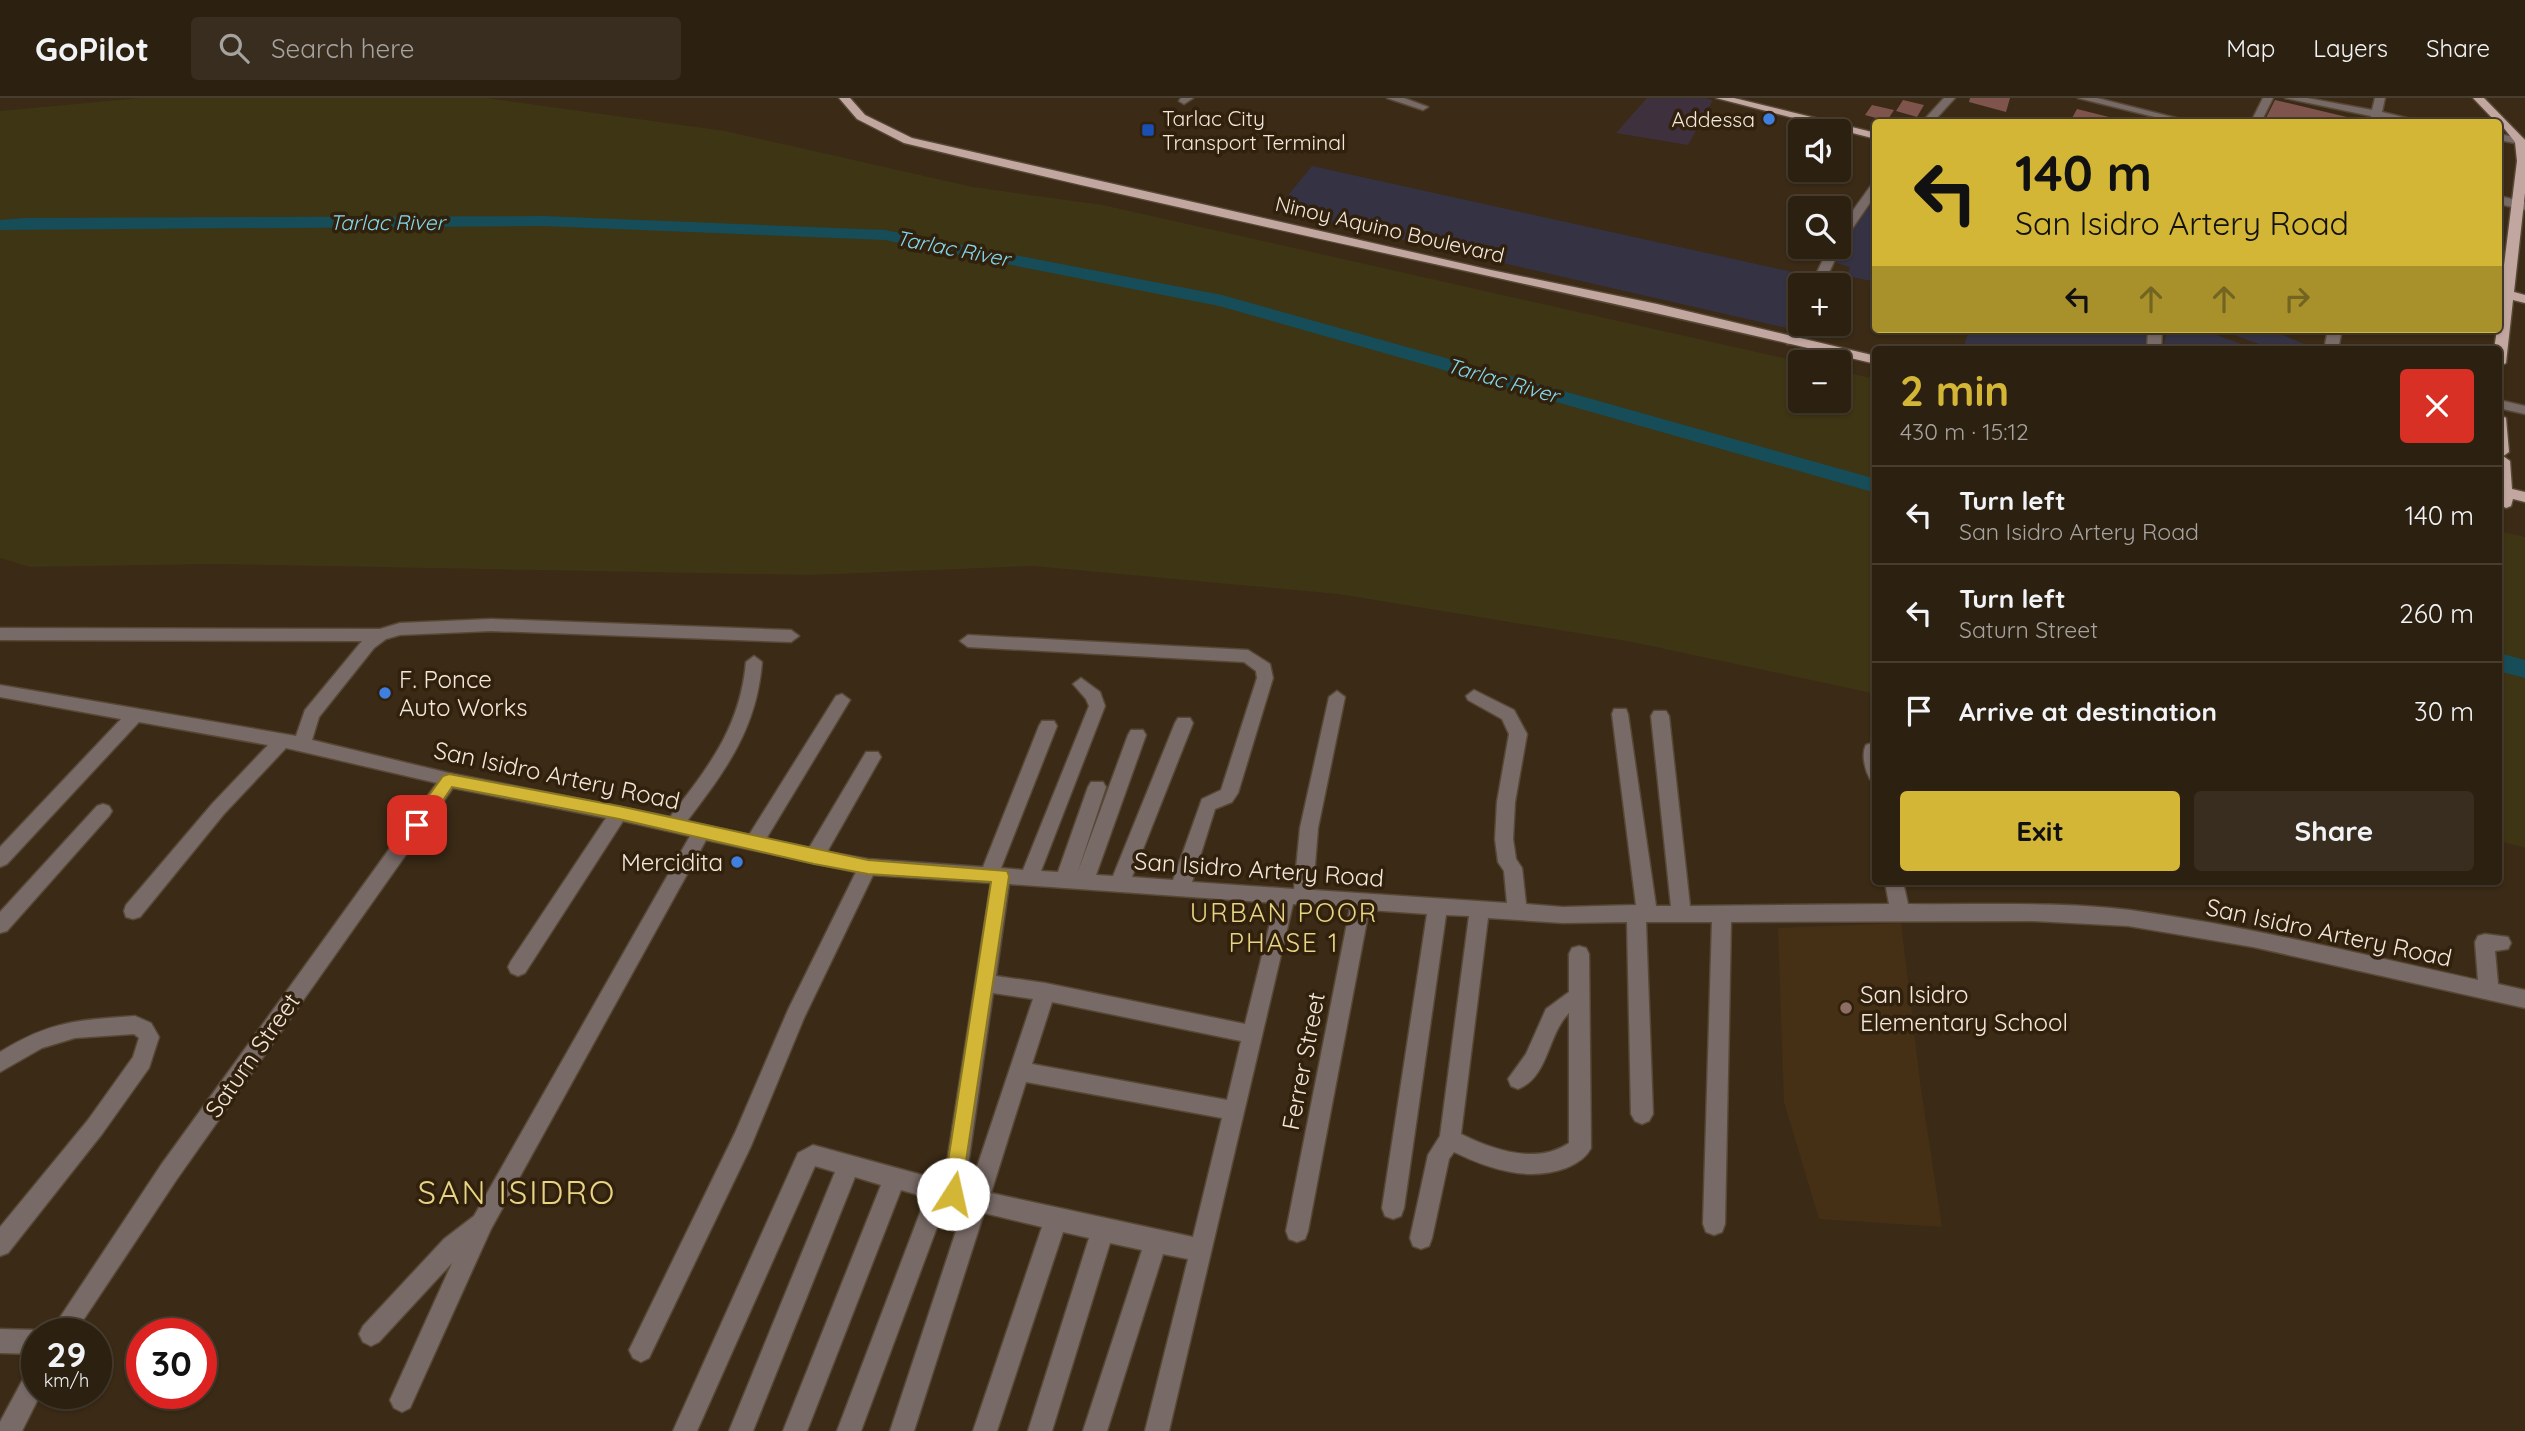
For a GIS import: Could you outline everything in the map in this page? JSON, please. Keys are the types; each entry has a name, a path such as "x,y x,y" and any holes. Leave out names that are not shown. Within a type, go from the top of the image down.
{"main road":[{"name":"Ninoy Aquino Boulevard","path":"844,98 860,117 908,141 1491,274 1872,352"},
{"path":"1721,98 1872,135"},
{"path":"2478,98 2500,119"},
{"path":"2502,121 2523,141 2519,246 2503,293 2502,310"},
{"path":"2503,293 2525,299"},
{"name":"Ninoy Aquino Boulevard","path":"1793,337 1872,359"},
{"path":"2502,447 2502,497"},
{"path":"2502,497 2525,497"},
{"path":"2502,497 2525,507"}],"street":[{"path":"1392,98 1423,107"},
{"path":"1930,119 1950,98"},
{"path":"2083,98 2174,119"},
{"path":"2258,119 2268,98"},
{"path":"2290,98 2376,119 2380,98"},
{"path":"2502,138 2523,141"},
{"path":"1851,222 1872,192"},
{"path":"2502,201 2522,205"},
{"path":"2502,405 2525,410"},
{"path":"0,634 380,635 415,628 491,625 791,636"},
{"path":"302,744 310,715 368,644 380,635"},
{"path":"968,642 1248,656 1264,668 1265,678 1229,793 1226,797 1208,804 1180,888"},
{"path":"674,825 713,772 744,722 754,678 754,662"},
{"path":"1029,877 1097,706 1094,696 1081,684"},
{"name":"San Isidro Artery Road","path":"0,691 302,744 413,769 449,780 619,813 868,867 1065,878 1437,908 1563,915 1900,912 2033,913 2128,918 2253,939 2525,999"},
{"path":"1474,696 1512,717 1517,725 1518,734 1506,802 1504,839 1507,862 1513,868 1517,911"},
{"path":"1157,1431 1254,1035 1294,896 1337,697"},
{"path":"754,843 842,700"},
{"path":"1620,714 1642,913 1642,1114"},
{"path":"0,859 135,715"},
{"path":"1660,716 1681,914"},
{"path":"1120,883 1184,723"},
{"path":"849,1431 946,1193 970,1095 995,875 1048,726"},
{"path":"1084,881 1137,735"},
{"path":"133,911 218,809 282,741"},
{"path":"814,857 872,757"},
{"name":"Saturn Street","path":"71,1318 169,1172 449,780"},
{"path":"1065,878 1097,787"},
{"path":"0,925 103,811"},
{"path":"519,967 619,813"},
{"path":"402,1400 483,1221 702,831"},
{"path":"641,1350 743,1139 795,1016 868,867"},
{"path":"1895,885 1900,912"},
{"name":"Ferrer Street","path":"1297,1231 1361,901"},
{"path":"1393,1208 1437,908"},
{"path":"1421,1238 1439,1155 1450,1139 1479,910"},
{"path":"1714,1224 1722,913"},
{"path":"2489,990 2485,942 2501,943"},
{"path":"1450,1139 1482,1154 1531,1164 1546,1165 1571,1157 1580,1148 1579,954"},
{"path":"984,982 1254,1035"},
{"path":"902,1431 1045,992"},
{"path":"1518,1079 1534,1065 1541,1033 1551,1017 1566,1003 1580,996"},
{"path":"0,1063 36,1041 75,1029 135,1025 144,1029 149,1037 142,1061 111,1105 0,1245"},
{"path":"1018,1071 1235,1111"},
{"path":"685,1431 806,1160 813,1155 946,1193 1056,1220 1201,1250"},
{"path":"741,1431 849,1166"},
{"path":"795,1431 894,1179"},
{"path":"985,1431 1056,1220"},
{"path":"371,1334 453,1247 483,1221"},
{"path":"1040,1431 1102,1231"},
{"path":"1095,1431 1156,1242"},
{"path":"0,1341 21,1342"},
{"path":"9,1431 21,1407"}],"shaded area":[{"path":"1647,98 1713,100 1688,145 1616,133"},
{"path":"1312,166 1797,273 1788,273 1787,328 1275,211"},
{"path":"1872,204 1872,281 1851,277 1851,273 1848,273 1850,267 1836,263 1838,259 1851,259 1851,232"},
{"path":"1968,333 2152,333 2151,346 1964,346"},
{"path":"2166,333 2211,333 2247,346 2164,346"},
{"path":"2228,333 2278,333 2309,346 2265,346"},
{"name":"San Isidro Elementary School","path":"1901,923 1921,1089 1942,1227 1819,1219 1784,1102 1778,928"}],"sand":[{"path":"140,98 487,98 725,131 973,187 1103,205 1788,359 1788,413 1851,413 1851,374 1872,378 1872,693 1632,642 1338,594 1033,566 811,575 214,564 30,567 0,558 0,111"},
{"path":"2502,532 2525,537 2525,848 2502,842"}],"building":[{"path":"1970,98 2010,98 2006,112 1969,102"},
{"path":"1903,100 1924,105 1917,117 1896,111"},
{"path":"2275,100 2351,118 2351,119 2266,119"},
{"path":"1872,105 1894,110 1888,119 1865,115"},
{"path":"2077,109 2113,118 2113,119 2072,119"}],"waterway":[{"name":"Tarlac River","path":"0,225 543,221 885,235 1222,301 1872,485"},
{"name":"Tarlac River","path":"2502,663 2525,669"}],"place":[{"name":"Addessa","path":"1769,119"},
{"name":"Tarlac City Transport Terminal","path":"1148,130"},
{"name":"F. Ponce Auto Works","path":"385,693"},
{"name":"Mercidita","path":"737,862"},
{"name":"San Isidro Elementary School","path":"1846,1008"}],"district":[{"name":"URBAN POOR PHASE 1","path":"1284,927"},
{"name":"SAN ISIDRO","path":"517,1191"}],"route":[{"path":"417,825 449,780 619,813 868,867 1001,876 953,1194"}]}
